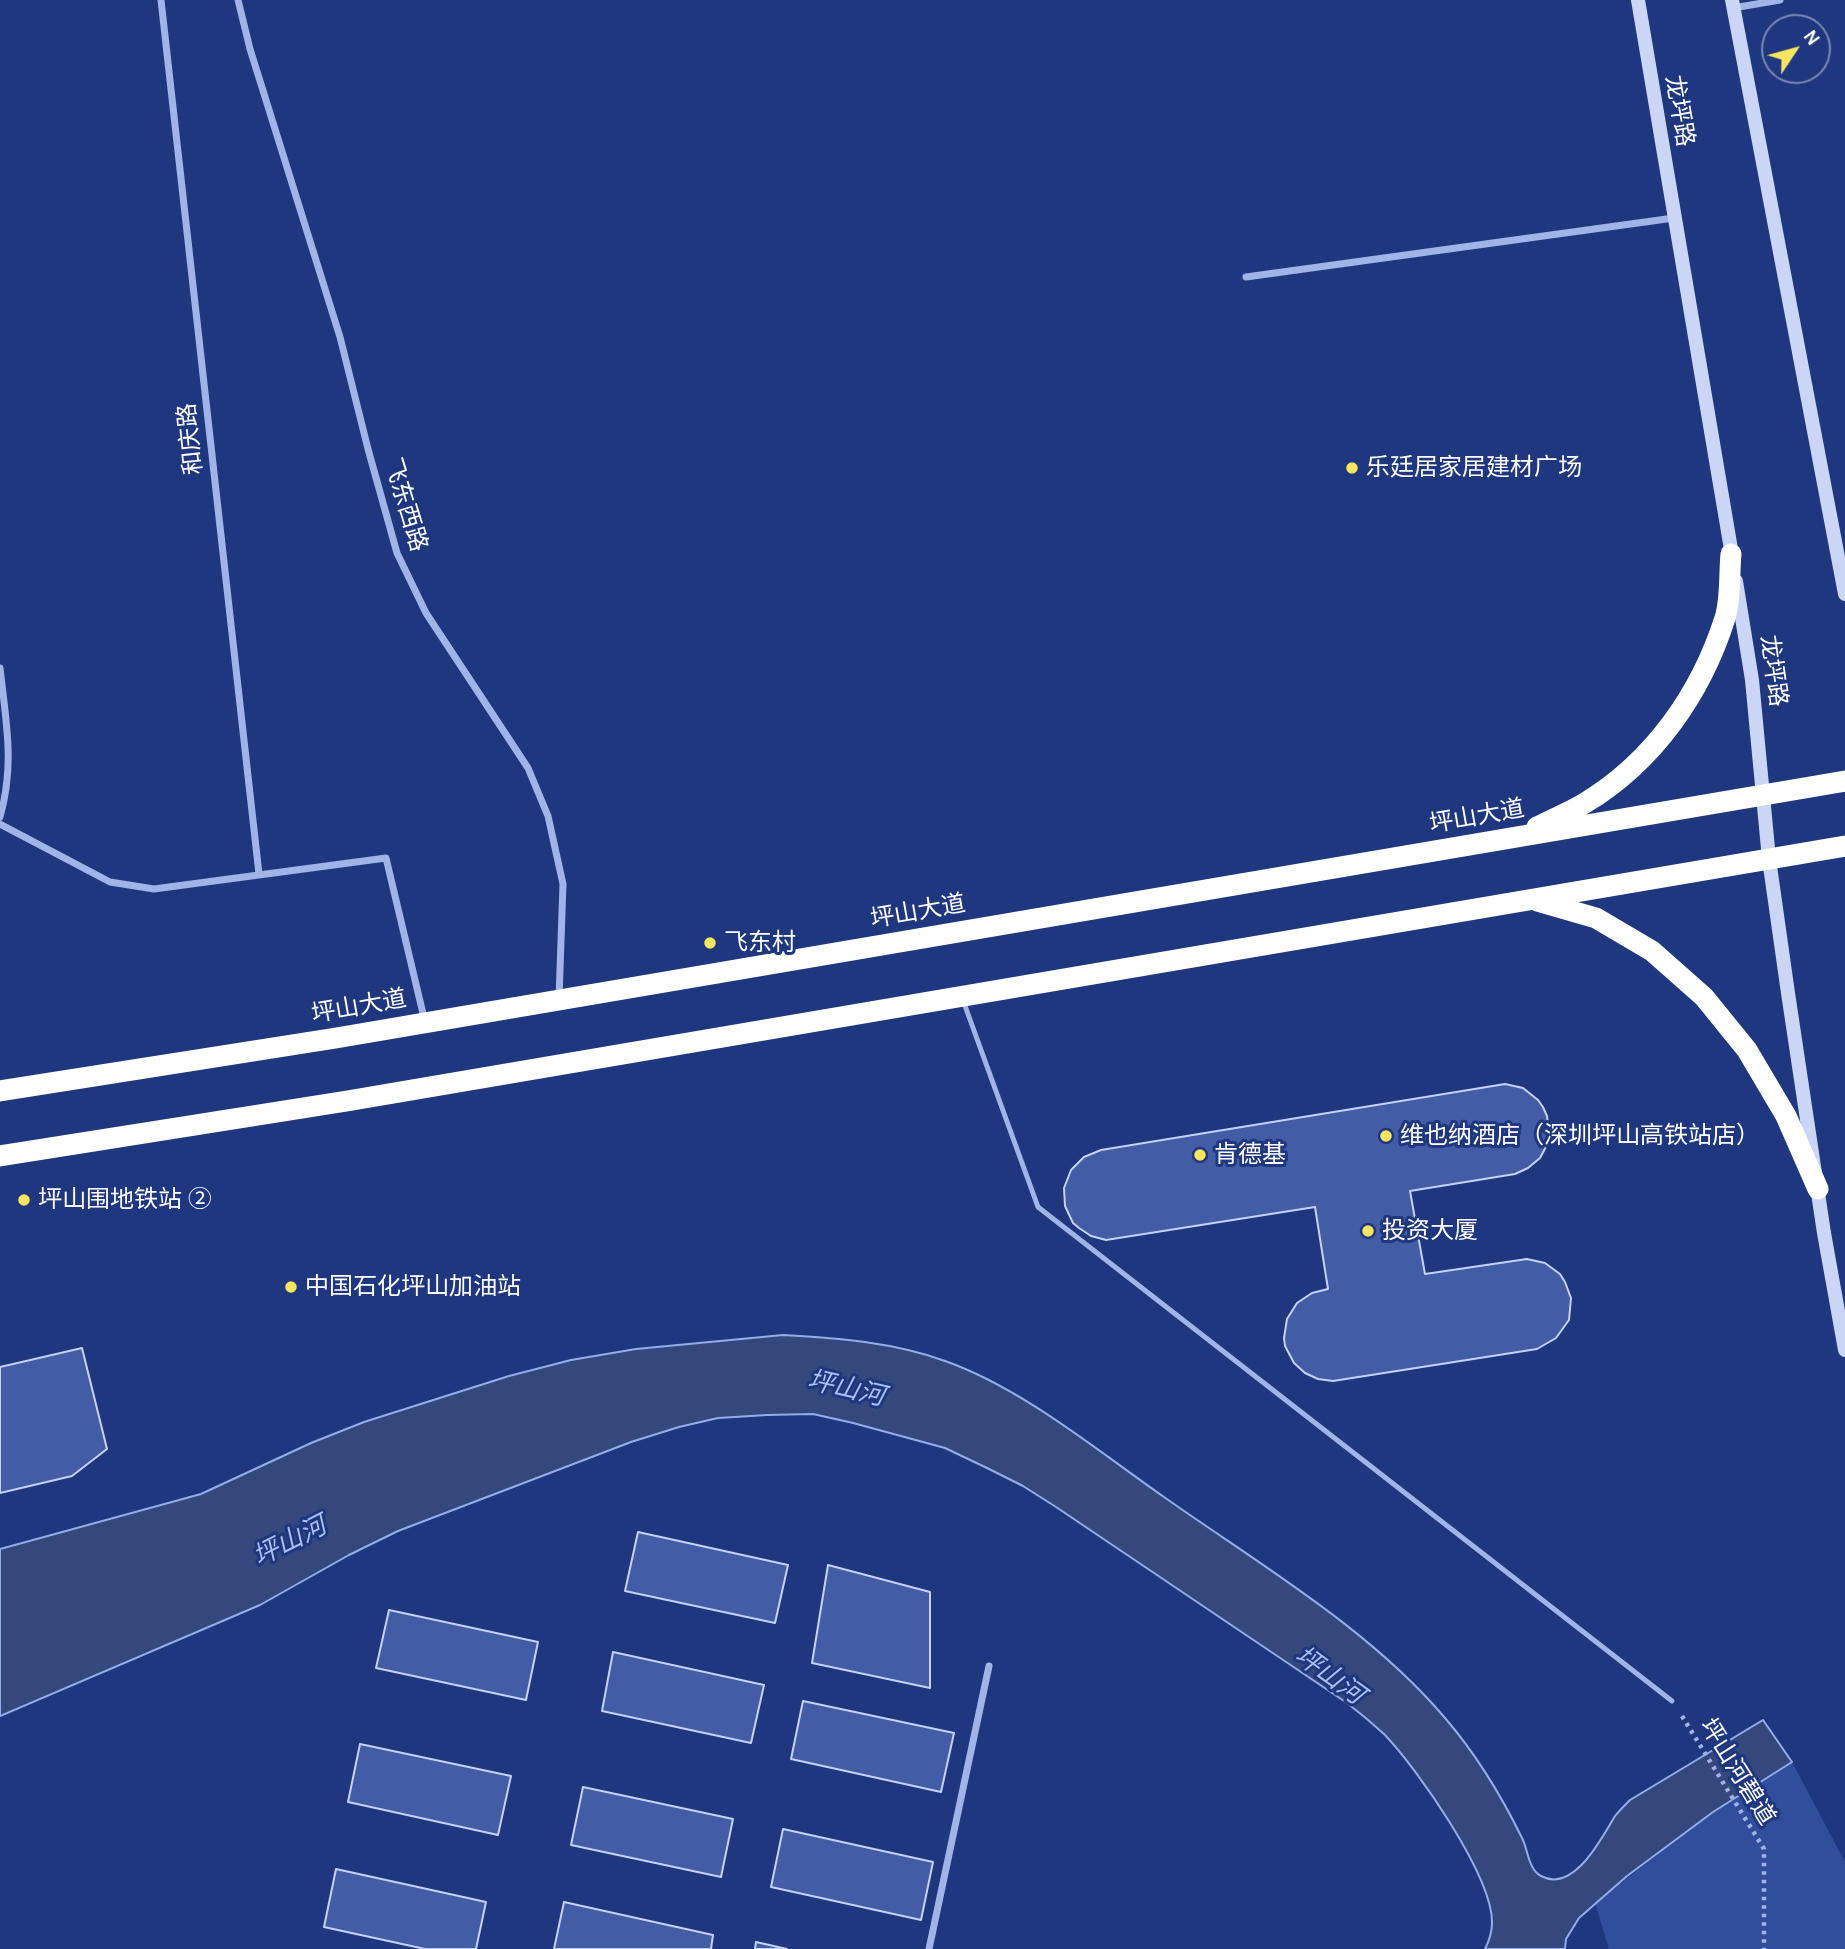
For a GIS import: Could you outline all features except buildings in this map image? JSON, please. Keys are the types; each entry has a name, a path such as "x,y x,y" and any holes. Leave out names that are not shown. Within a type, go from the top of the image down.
{"highway":[{"path":"1517,837 1585,803 1634,768 1674,723 1703,673 1726,616 1731,554"},
{"name":"坪山大道","path":"0,1091 559,1000 1845,781"},
{"path":"0,1156 347,1101 1845,846"},
{"path":"1532,900 1596,918 1652,951 1704,997 1746,1049 1760,1072 1786,1116 1818,1189"}],"main road":[{"name":"龙坪路","path":"1637,0 1752,680 1769,859 1845,1350"},
{"path":"1733,4 1845,594"}],"street":[{"name":"和庆路","path":"161,0 259,874"},
{"name":"飞东西路","path":"238,0 250,49 340,337 397,553 426,613 528,768 548,817 563,884 559,1000"},
{"path":"1733,4 1780,0"},
{"path":"1246,277 1674,218"},
{"path":"0,668 10,754 6,795 0,817"},
{"path":"0,824 110,882 154,889 386,858 425,1022"},
{"path":"929,1949 989,1666"}],"lane":[{"path":"962,996 1038,1207 1672,1701"}],"path":[{"name":"坪山河碧道","path":"1672,1701 1764,1849 1764,1949"}],"shaded area":[{"path":"1792,1762 1845,1862 1845,1949 1609,1949 1595,1903 1713,1812"}],"water":[{"name":"坪山河","path":"783,1335 885,1345 945,1361 974,1373 1059,1422 1312,1599 1383,1655 1445,1718 1497,1791 1522,1838 1531,1864 1541,1876 1553,1879 1565,1877 1575,1870 1586,1861 1615,1816 1630,1800 1763,1720 1792,1762 1713,1812 1627,1876 1579,1918 1566,1939 1565,1949 1485,1949 1492,1927 1489,1903 1467,1852 1415,1771 1384,1734 1347,1703 1023,1486 945,1448 813,1414 718,1418 631,1442 398,1531 260,1605 0,1716 0,1549 201,1494 311,1443 364,1422 509,1376 571,1360 636,1349"}],"place":[{"name":"乐廷居家居建材广场","path":"1352,468"},
{"name":"飞东村","path":"710,943"},
{"name":"维也纳酒店（深圳坪山高铁站店）","path":"1386,1136"},
{"name":"肯德基","path":"1200,1155"},
{"name":"坪山围地铁站 ②","path":"24,1200"},
{"name":"投资大厦","path":"1368,1231"},
{"name":"中国石化坪山加油站","path":"291,1287"}]}
